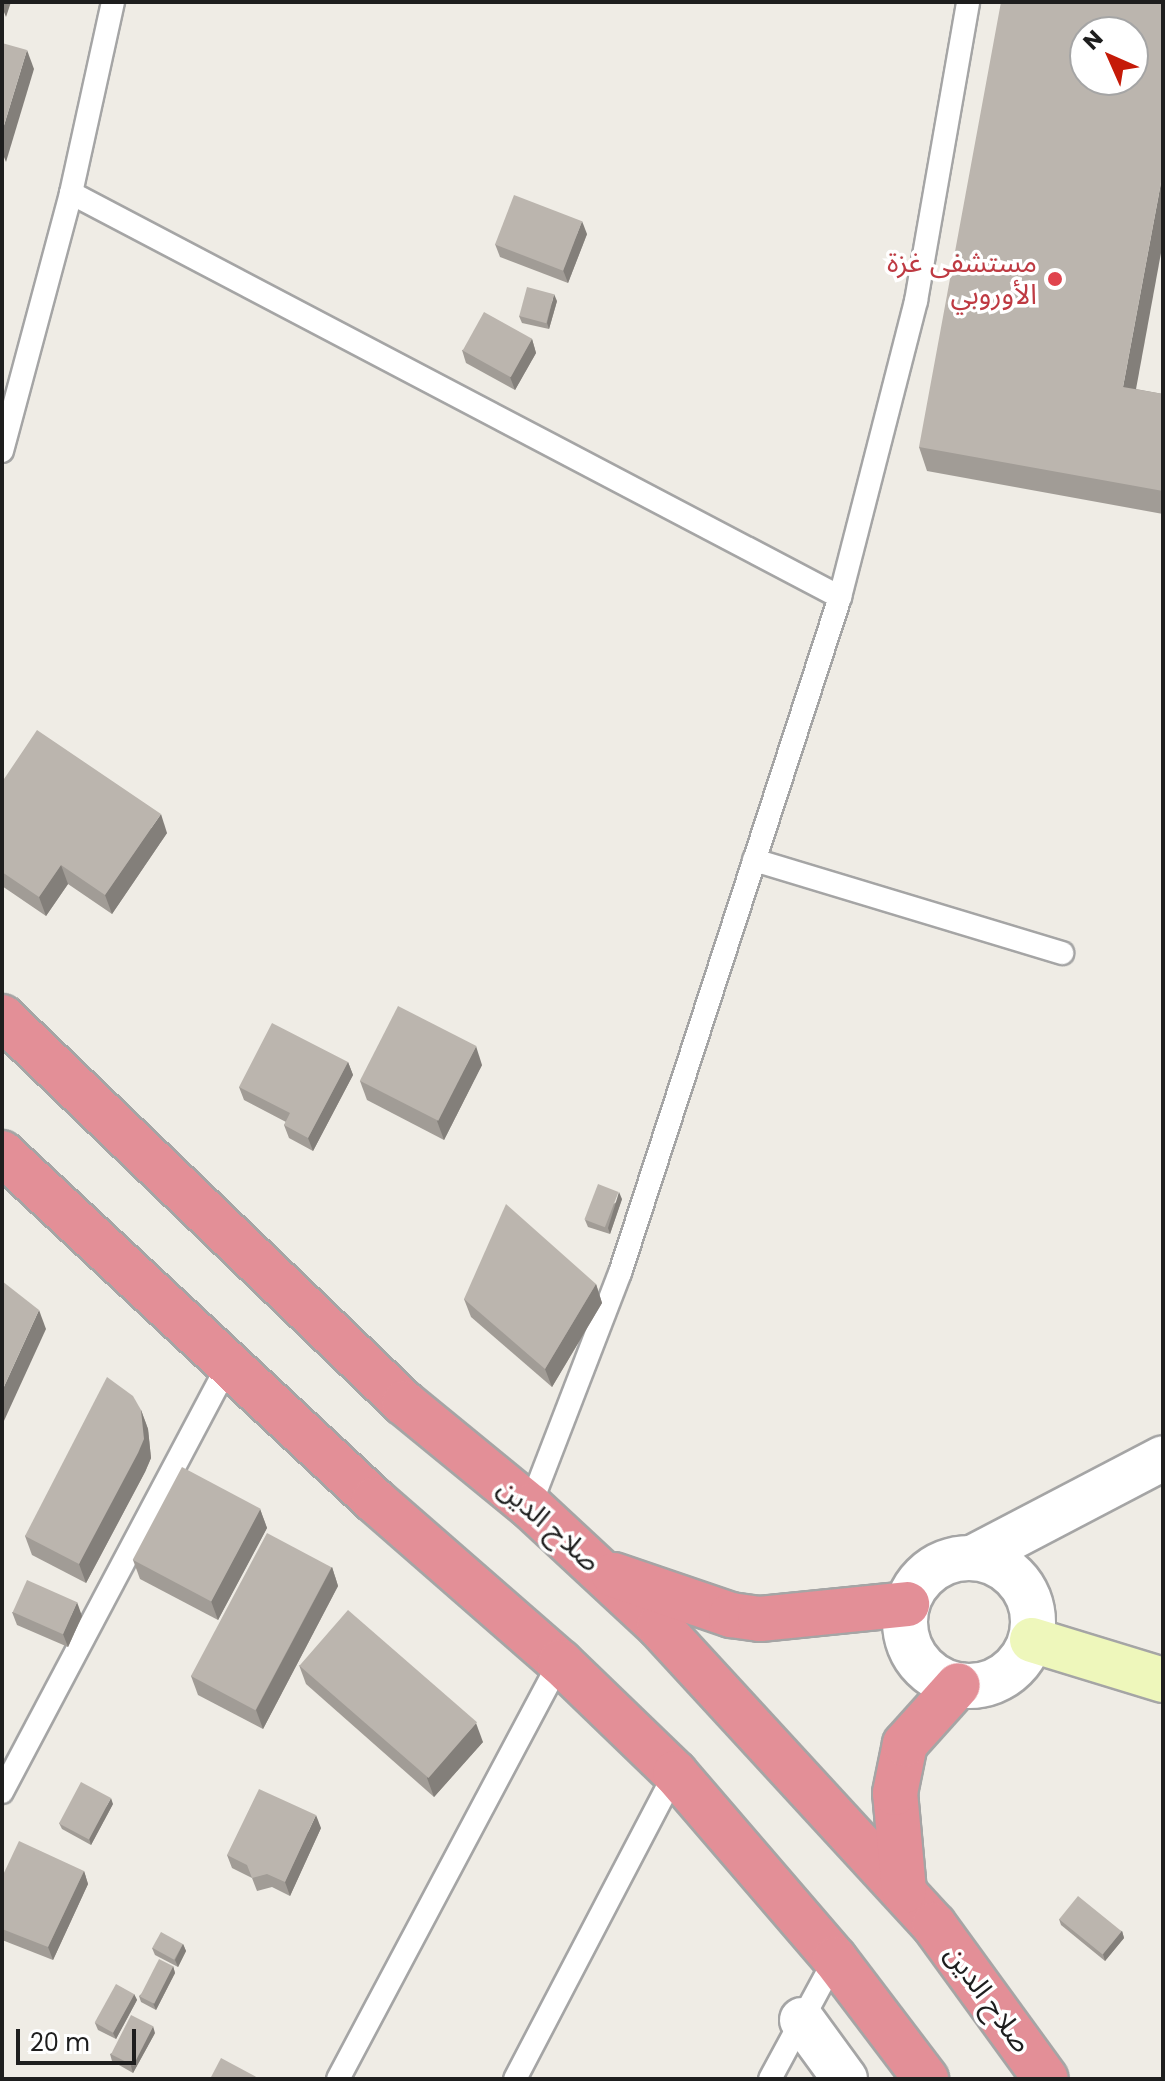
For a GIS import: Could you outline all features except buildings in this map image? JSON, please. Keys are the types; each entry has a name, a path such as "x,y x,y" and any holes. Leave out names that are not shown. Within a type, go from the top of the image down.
{"highway":[{"name":"صلاح الدين","path":"2,1017 404,1403 530,1506 600,1570 904,1891 1046,2079"},
{"path":"2,1153 374,1500 560,1662 675,1773 835,1959 926,2079"},
{"path":"600,1570 731,1615 760,1619 907,1604"},
{"path":"904,1891 895,1793 905,1744 958,1685"}],"street":[{"path":"974,1557 1012,1573 1025,1589 1033,1608 1032,1640 1016,1666 999,1679 958,1685 938,1678 915,1656 905,1625 907,1604 933,1569 974,1557 1163,1458"},
{"path":"1032,1640 1163,1680"},
{"path":"802,2020 845,2079"}],"lane":[{"path":"2,451 71,193 113,2"},
{"path":"530,1506 620,1273 840,597 916,301 968,2"},
{"path":"71,193 840,597"},
{"path":"754,860 1062,953"},
{"path":"2,1792 229,1363"},
{"path":"338,2079 560,1662"},
{"path":"515,2079 675,1773"},
{"path":"770,2079 835,1959"}],"place":[{"name":"مستشفى غزة الأوروبي","path":"1055,279"}]}
